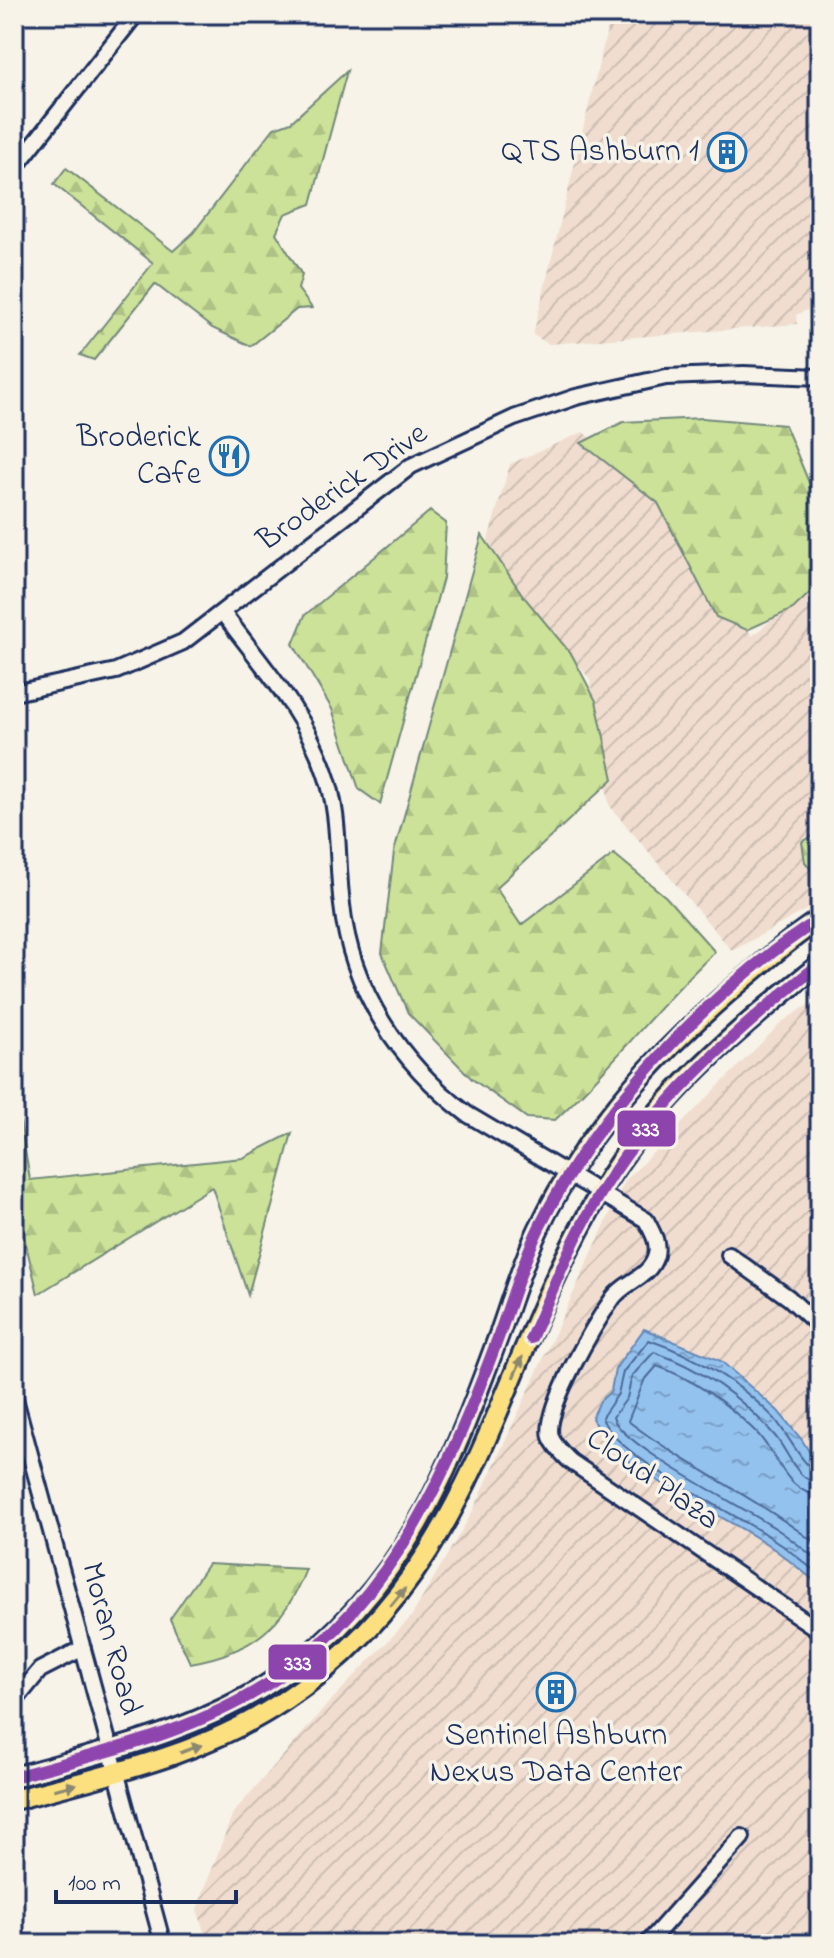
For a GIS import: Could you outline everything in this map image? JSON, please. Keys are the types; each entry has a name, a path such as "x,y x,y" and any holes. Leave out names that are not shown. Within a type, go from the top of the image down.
{"main road":[{"path":"14,1777 111,1750 201,1720 279,1676 339,1627 384,1579 447,1473 538,1230 568,1172 601,1125 673,1040 716,1001 820,919"},
{"path":"14,1800 117,1774 208,1743 280,1704 326,1670 390,1607 450,1518 576,1239 601,1191 679,1087 713,1053 820,964"}],"street":[{"path":"14,169 136,14"},
{"name":"Broderick Drive","path":"14,693 116,671 183,642 411,466 514,418 576,397 666,377 744,374 820,377"},
{"path":"223,613 293,707 325,771 336,814 342,906 351,951 370,1001 397,1045 442,1095 467,1114 601,1191"},
{"name":"Cloud Plaza","path":"601,1191 646,1220 657,1241 656,1257 646,1274 615,1296 558,1397 550,1419 552,1438 570,1461 582,1470 820,1631"},
{"path":"729,1255 789,1298 820,1327"},
{"name":"Moran Road","path":"14,1395 163,1944"},
{"path":"14,1702 40,1670 83,1648"},
{"path":"647,1944 742,1837"}],"shaded area":[{"path":"611,14 820,14 820,304 796,315 797,324 549,344 533,335"},
{"path":"583,432 662,493 752,636 820,580 820,902 732,951 609,805 590,679 485,550 510,464"},
{"path":"820,997 820,1944 208,1944 197,1909 233,1813 327,1705 411,1617 473,1511 625,1181 782,1022"}],"green space":[{"path":"347,71 311,204 285,214 276,233 302,275 298,289 312,308 297,309 251,346 212,328 155,284 94,360 80,355 153,263 54,184 66,168 173,251 193,233 274,128 291,122"},
{"path":"702,418 785,425 820,509 820,583 793,609 747,630 716,617 658,503 581,443 623,422"},
{"path":"430,511 446,523 443,578 380,804 359,789 332,709 293,644 305,615"},
{"path":"482,535 524,597 572,655 596,701 613,779 496,888 521,925 614,854 666,897 715,952 555,1120 527,1118 472,1079 408,1013 382,953 394,852"},
{"path":"820,832 820,880 805,862 802,842"},
{"path":"14,1085 30,1180 243,1158 292,1133 248,1295 212,1187 38,1294 14,1196"},
{"path":"208,1564 306,1569 287,1607 263,1634 231,1652 190,1663 170,1619"}],"water":[{"path":"644,1329 721,1361 778,1411 802,1440 820,1469 820,1585 750,1534 646,1473 604,1437 592,1418 600,1401 611,1391 615,1369"}],"transit line":[{"name":"333","path":"14,1777 152,1738 218,1711 280,1676 321,1644 356,1607 387,1567 439,1480 480,1386 533,1241 563,1184 592,1140 624,1097 698,1017 779,947 820,919"},
{"name":"333","path":"531,1338 584,1222 615,1170 640,1137 694,1074 724,1045 820,964"}],"place":[{"name":"QTS Ashburn 1","path":"727,152"},
{"name":"Broderick Cafe","path":"229,456"},
{"name":"Sentinel Ashburn Nexus Data Center","path":"556,1692"}]}
